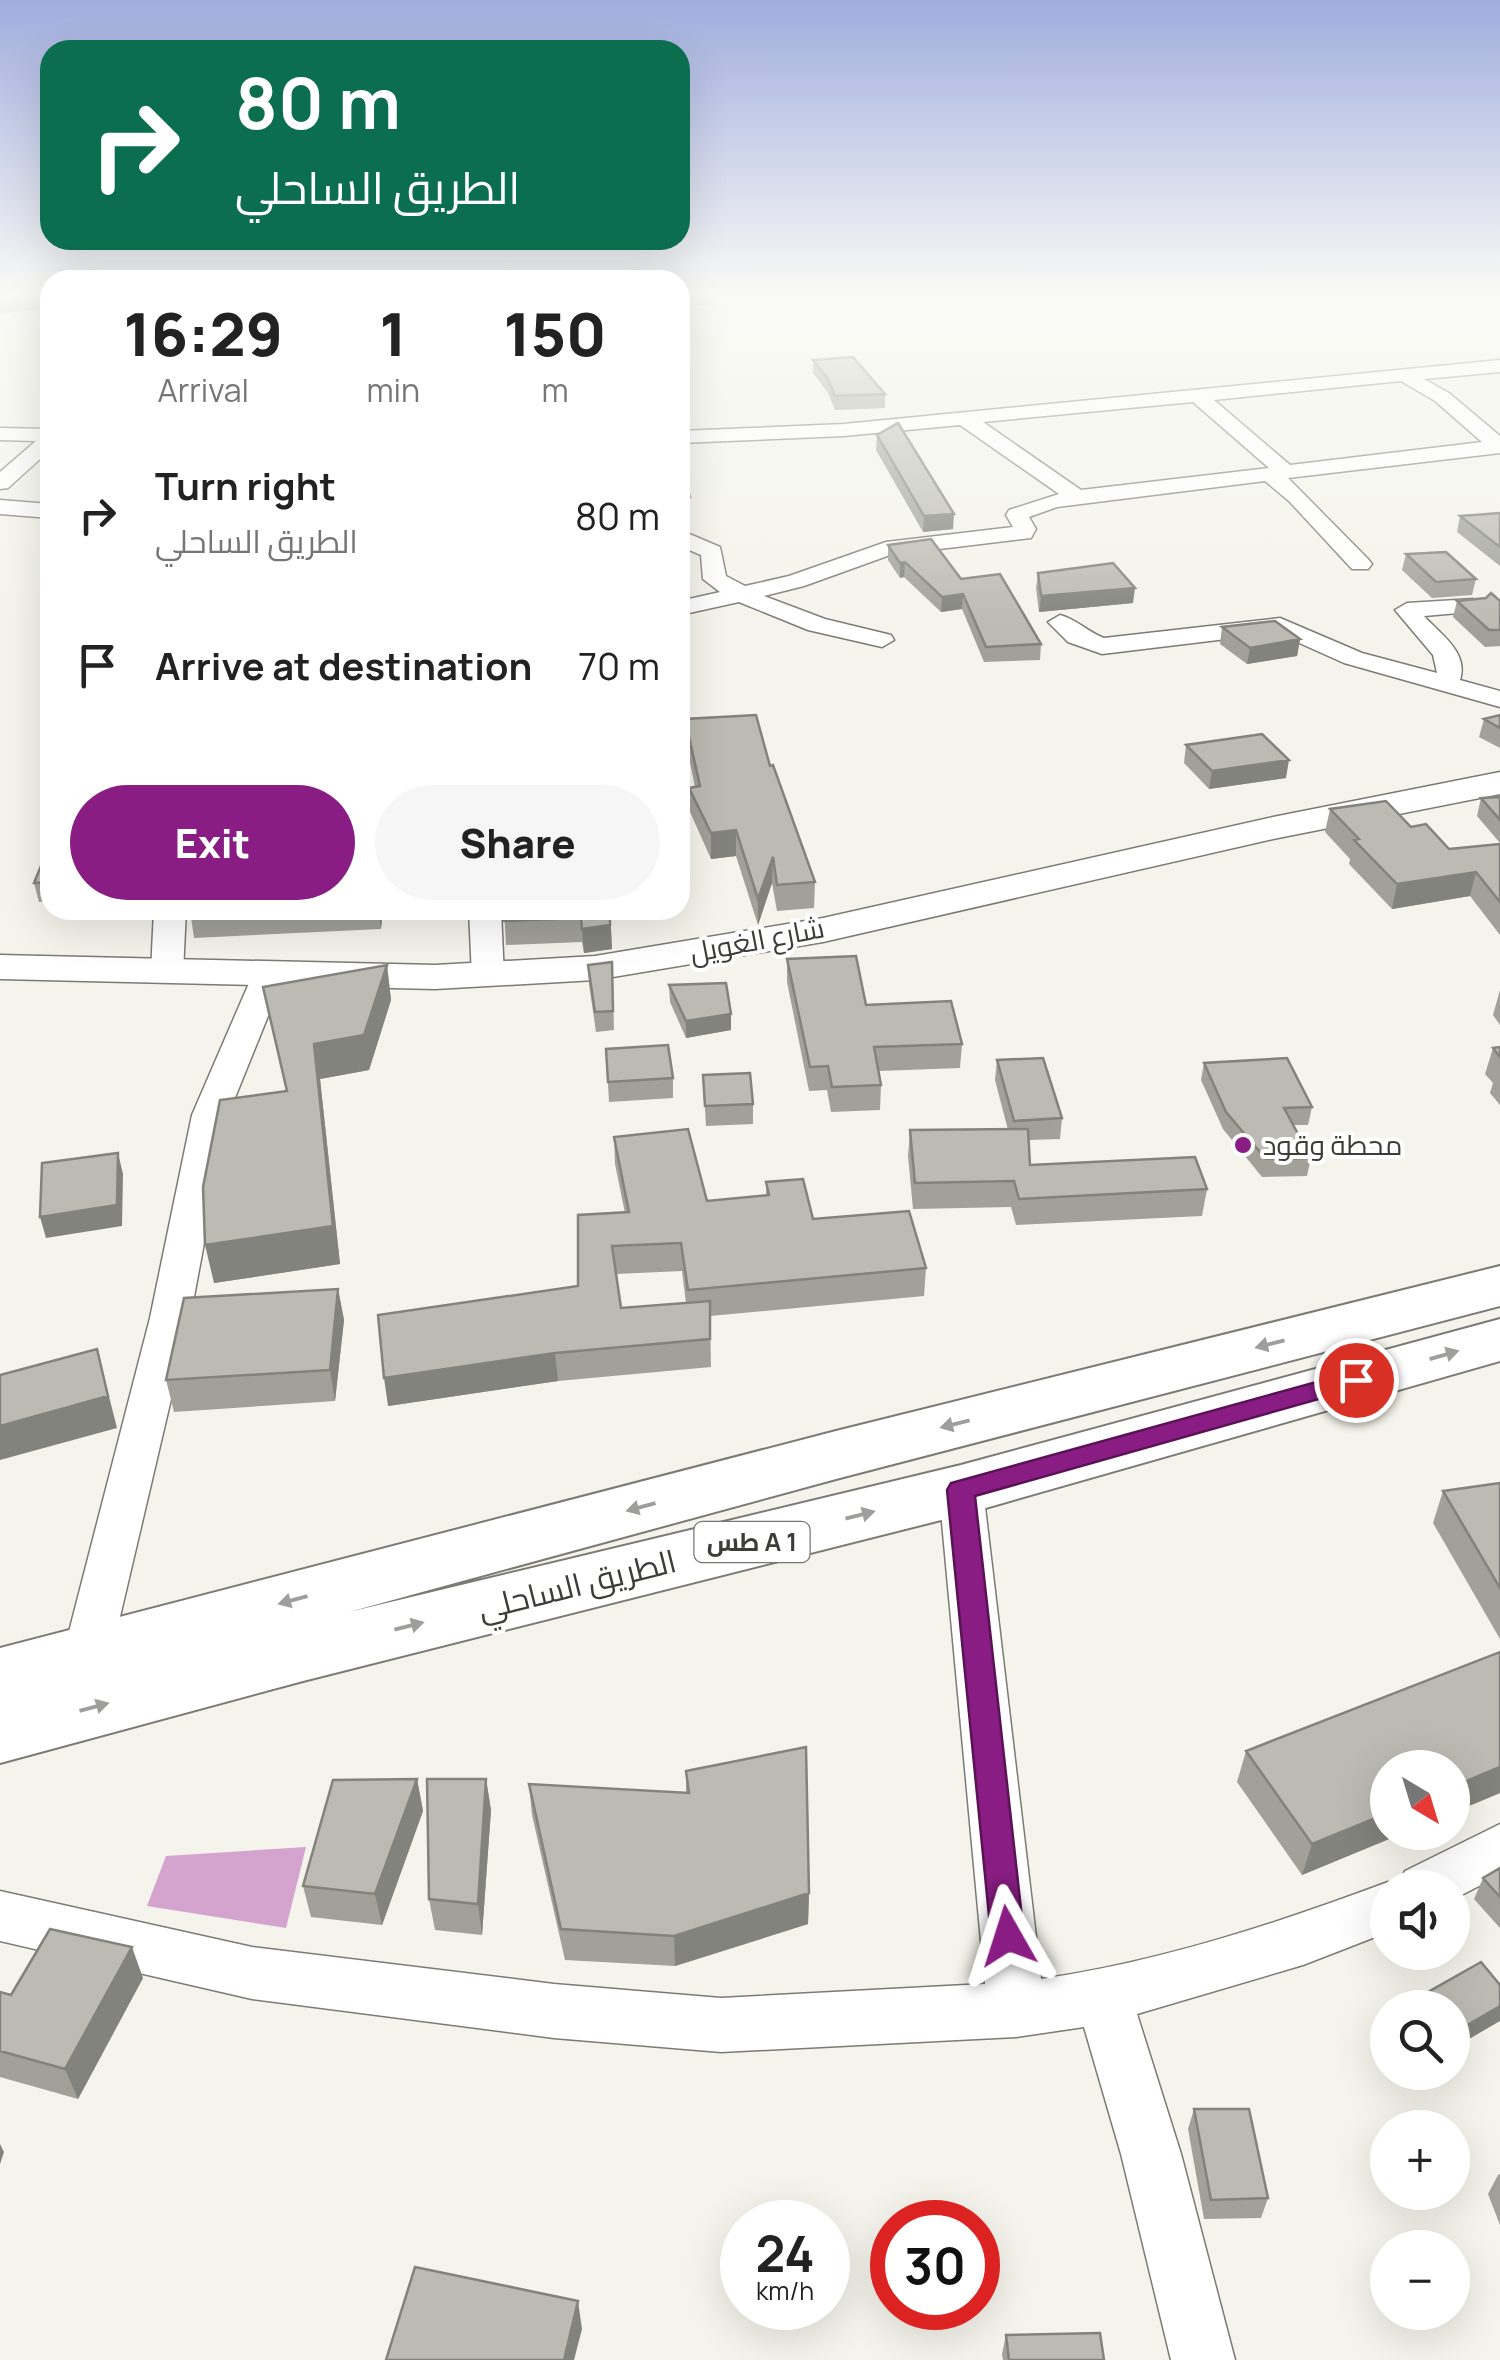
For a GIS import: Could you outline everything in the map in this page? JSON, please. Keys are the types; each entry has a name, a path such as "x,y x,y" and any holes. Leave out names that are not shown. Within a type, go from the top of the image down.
{"highway":[{"name":"الطريق الساحلي","path":"0,1678 836,1455 1500,1286"},
{"name":"الطريق الساحلي","path":"0,1732 303,1652 960,1490 1500,1340"}],"street":[{"path":"690,437 804,433 1084,407"},
{"path":"1209,407 1278,474 1360,564"},
{"path":"1454,407 1500,447"},
{"path":"964,419 1079,498"},
{"path":"5,433 40,436"},
{"path":"690,606 796,581 886,549 1023,533 1025,529 1016,516 1021,512 1079,498 1278,474 1409,453 1500,447"},
{"path":"0,483 40,457"},
{"path":"0,507 40,510"},
{"path":"690,542 712,552 714,579 742,595 830,630 882,640"},
{"path":"1445,684 1452,671 1451,659 1407,610 1473,606"},
{"path":"1060,622 1078,637 1102,646 1280,625 1353,658 1500,699"},
{"name":"شارع الغويل","path":"0,967 488,977 594,968 744,944 957,901 1270,827 1500,783"},
{"path":"167,972 170,920"},
{"path":"485,920 488,977"},
{"path":"88,1655 170,1318 210,1115 270,974"},
{"path":"960,1490 1016,2010"},
{"path":"1458,1870 1500,1848"},
{"path":"0,1916 252,1973 554,2011 721,2025 1016,2010 1104,1997 1302,1939 1370,1913"},
{"path":"1104,1997 1151,2154 1203,2360"}],"shaded area":[{"path":"306,1847 286,1928 147,1906 166,1856"}],"building":[{"path":"898,423 954,514 924,516 877,435"},
{"path":"1500,513 1500,547 1460,516"},
{"path":"931,539 961,579 1000,574 1041,644 986,647 963,594 942,597 905,562 900,563 888,545"},
{"path":"1446,552 1476,579 1436,582 1406,554"},
{"path":"1113,563 1135,588 1041,596 1038,573"},
{"path":"1491,593 1500,601 1500,630 1489,630 1457,601 1486,598"},
{"path":"1275,621 1300,639 1250,648 1222,627"},
{"path":"756,715 770,766 773,765 815,882 777,885 773,857 758,899 736,830 711,833 690,790 700,786 690,741 690,719"},
{"path":"1500,715 1500,728 1484,719"},
{"path":"1262,734 1289,760 1212,771 1186,745"},
{"path":"1500,797 1500,820 1481,798"},
{"path":"1386,801 1411,827 1426,824 1449,849 1500,844 1500,902 1476,872 1397,884 1330,809"},
{"path":"581,920 610,920 610,925 582,929"},
{"path":"856,956 866,1005 951,1001 962,1044 874,1047 881,1085 832,1087 828,1066 810,1067 787,959"},
{"path":"612,962 613,1011 595,1012 588,965"},
{"path":"387,965 364,1035 314,1044 333,1226 205,1245 203,1187 220,1100 287,1091 263,987"},
{"path":"726,983 731,1014 686,1021 669,985"},
{"path":"668,1045 673,1078 608,1082 606,1049"},
{"path":"1043,1058 1062,1118 1014,1121 997,1060"},
{"path":"1287,1058 1312,1107 1284,1108 1311,1158 1266,1159 1226,1112 1204,1063"},
{"path":"750,1073 753,1104 705,1106 703,1075"},
{"path":"688,1129 707,1201 769,1195 766,1182 803,1179 813,1219 909,1211 926,1268 688,1290 681,1243 612,1246 621,1308 710,1301 710,1339 555,1353 384,1378 378,1315 578,1286 578,1215 629,1212 614,1137"},
{"path":"1028,1129 1030,1165 1195,1157 1207,1189 1019,1199 1014,1181 915,1183 910,1130"},
{"path":"118,1153 117,1205 40,1217 42,1163"},
{"path":"338,1289 330,1370 166,1380 184,1298"},
{"path":"97,1349 108,1396 0,1426 0,1375"},
{"path":"1500,1483 1500,1588 1443,1491"},
{"path":"1500,1652 1500,1767 1470,1780 1470,1750 1370,1750 1370,1820 1312,1844 1246,1751"},
{"path":"806,1747 809,1893 674,1936 561,1929 529,1784 689,1793 686,1771"},
{"path":"417,1779 375,1894 303,1886 333,1780"},
{"path":"427,1779 486,1779 478,1904 429,1899"},
{"path":"1500,1868 1500,1897 1483,1878"},
{"path":"50,1929 132,1947 65,2069 0,2051 0,1992 11,1995"},
{"path":"1481,1962 1500,1985 1500,2006 1470,2024 1470,1990 1432,1990"},
{"path":"1194,2109 1249,2109 1268,2198 1211,2200"},
{"path":"415,2267 578,2301 564,2360 386,2360"},
{"path":"1100,2333 1104,2360 1009,2360 1006,2335"}],"place":[{"name":"محطة وقود","path":"1243,1145"}],"route":[{"path":"1008,1936 960,1490 1356,1380"}]}
